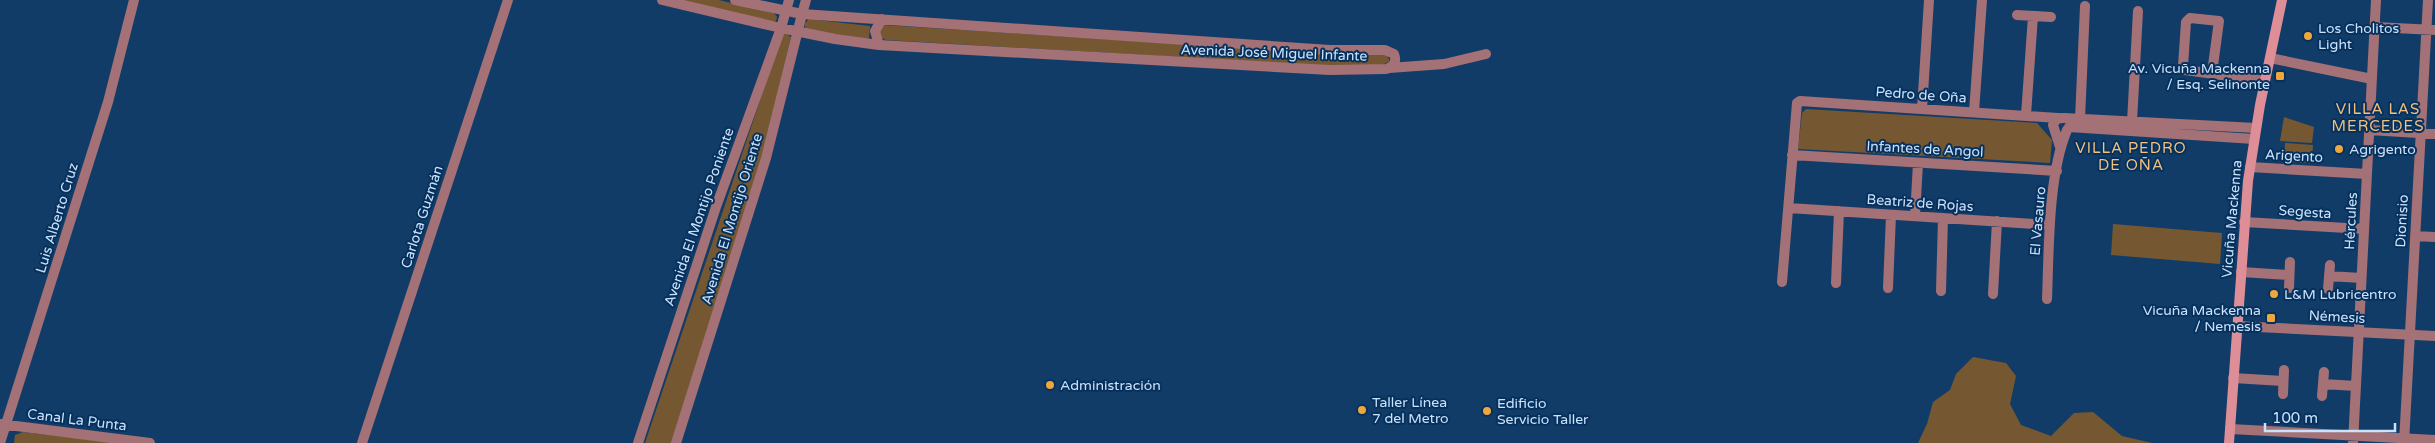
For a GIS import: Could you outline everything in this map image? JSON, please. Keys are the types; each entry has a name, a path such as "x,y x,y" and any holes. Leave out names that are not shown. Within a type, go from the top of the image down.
{"main road":[{"name":"Vicuña Mackenna","path":"2229,443 2244,222 2250,168 2256,128 2282,0"}],"street":[{"name":"Luis Alberto Cruz","path":"0,443 3,425 108,102 134,0"},
{"name":"Carlota Guzmán","path":"362,443 508,0"},
{"name":"Avenida José Miguel Infante","path":"662,0 796,32 879,45 1330,70 1389,68 1394,65 1396,58 1392,53 1385,50 1330,50 802,14 785,12 735,0"},
{"name":"Avenida El Montijo Poniente","path":"638,443 716,207 781,28 789,0"},
{"name":"Avenida El Montijo Oriente","path":"676,443 763,167 796,32 806,0"},
{"path":"1922,109 1929,0"},
{"path":"1974,112 1982,0"},
{"name":"Hércules","path":"2353,439 2376,0"},
{"name":"Dionisio","path":"2404,441 2421,133 2431,30 2428,0"},
{"path":"2080,119 2085,6"},
{"path":"2132,122 2138,11"},
{"path":"2017,15 2051,17"},
{"path":"2026,116 2033,16"},
{"path":"2212,73 2219,21 2190,18 2186,22 2183,68 2187,71 2265,81"},
{"path":"879,45 875,31 882,19"},
{"path":"2375,27 2431,30"},
{"path":"1389,68 1444,64 1486,54"},
{"path":"2270,58 2372,79"},
{"name":"Pedro de Oña","path":"1792,155 1797,103 1800,101 2044,117 2061,125 2254,140"},
{"name":"Pedro de Oña","path":"2061,125 2080,119 2256,128"},
{"name":"El Vasauro","path":"2047,299 2050,225 2061,125"},
{"path":"2369,130 2435,134"},
{"path":"1782,282 1792,155"},
{"name":"Infantes de Angol","path":"1792,155 2057,171"},
{"path":"1915,216 1918,163"},
{"name":"Arigento","path":"2250,168 2367,174"},
{"name":"Beatriz de Rojas","path":"1789,208 2050,225"},
{"path":"1836,283 1838,211"},
{"path":"1888,288 1891,215"},
{"path":"1941,291 1944,218"},
{"path":"1994,294 1997,222"},
{"name":"Segesta","path":"2244,222 2364,229"},
{"path":"2415,236 2435,237"},
{"path":"2288,288 2290,262"},
{"path":"2328,289 2330,265"},
{"path":"2241,272 2289,275"},
{"path":"2329,276 2361,278"},
{"name":"Némesis","path":"2237,326 2435,336"},
{"path":"2283,394 2284,370"},
{"path":"2322,396 2324,372"},
{"path":"2233,378 2284,381"},
{"path":"2323,384 2356,386"},
{"name":"Canal La Punta","path":"3,425 150,443"},
{"path":"2230,429 2300,438 2435,440"}],"shaded area":[{"path":"679,0 719,0 774,13 777,17 776,21 772,22"},
{"path":"809,19 870,26 869,39 807,31 804,24"},
{"path":"883,25 1353,55 1386,54 1390,61 1382,65 1336,66 886,40 879,37 878,30"},
{"path":"785,33 791,37 766,142 672,443 645,443 782,35"},
{"path":"1806,109 2037,123 2052,140 2050,163 1798,149 1802,113"},
{"path":"2284,117 2314,127 2312,143 2280,141"},
{"path":"2285,143 2313,145 2312,163 2284,162"},
{"path":"2113,224 2222,233 2220,264 2111,255"},
{"path":"1973,357 2006,363 2016,376 2010,404 2021,425 2051,436 2074,413 2093,412 2122,436 2152,443 1918,443 1927,424 1933,402 1950,390 1956,374"},
{"path":"23,432 118,443 14,443 15,435"}],"place":[{"name":"Los Cholitos Light","path":"2308,36"},
{"name":"Av. Vicuña Mackenna / Esq. Selinonte","path":"2280,76"},
{"name":"Agrigento","path":"2339,149"},
{"name":"L&M Lubricentro","path":"2274,294"},
{"name":"Vicuña Mackenna / Nemesis","path":"2271,318"},
{"name":"Administración","path":"1050,385"},
{"name":"Taller Línea 7 del Metro","path":"1362,410"},
{"name":"Edificio Servicio Taller","path":"1487,411"}],"district":[{"name":"VILLA LAS MERCEDES","path":"2378,118"},
{"name":"VILLA PEDRO DE OÑA","path":"2131,156"}]}
